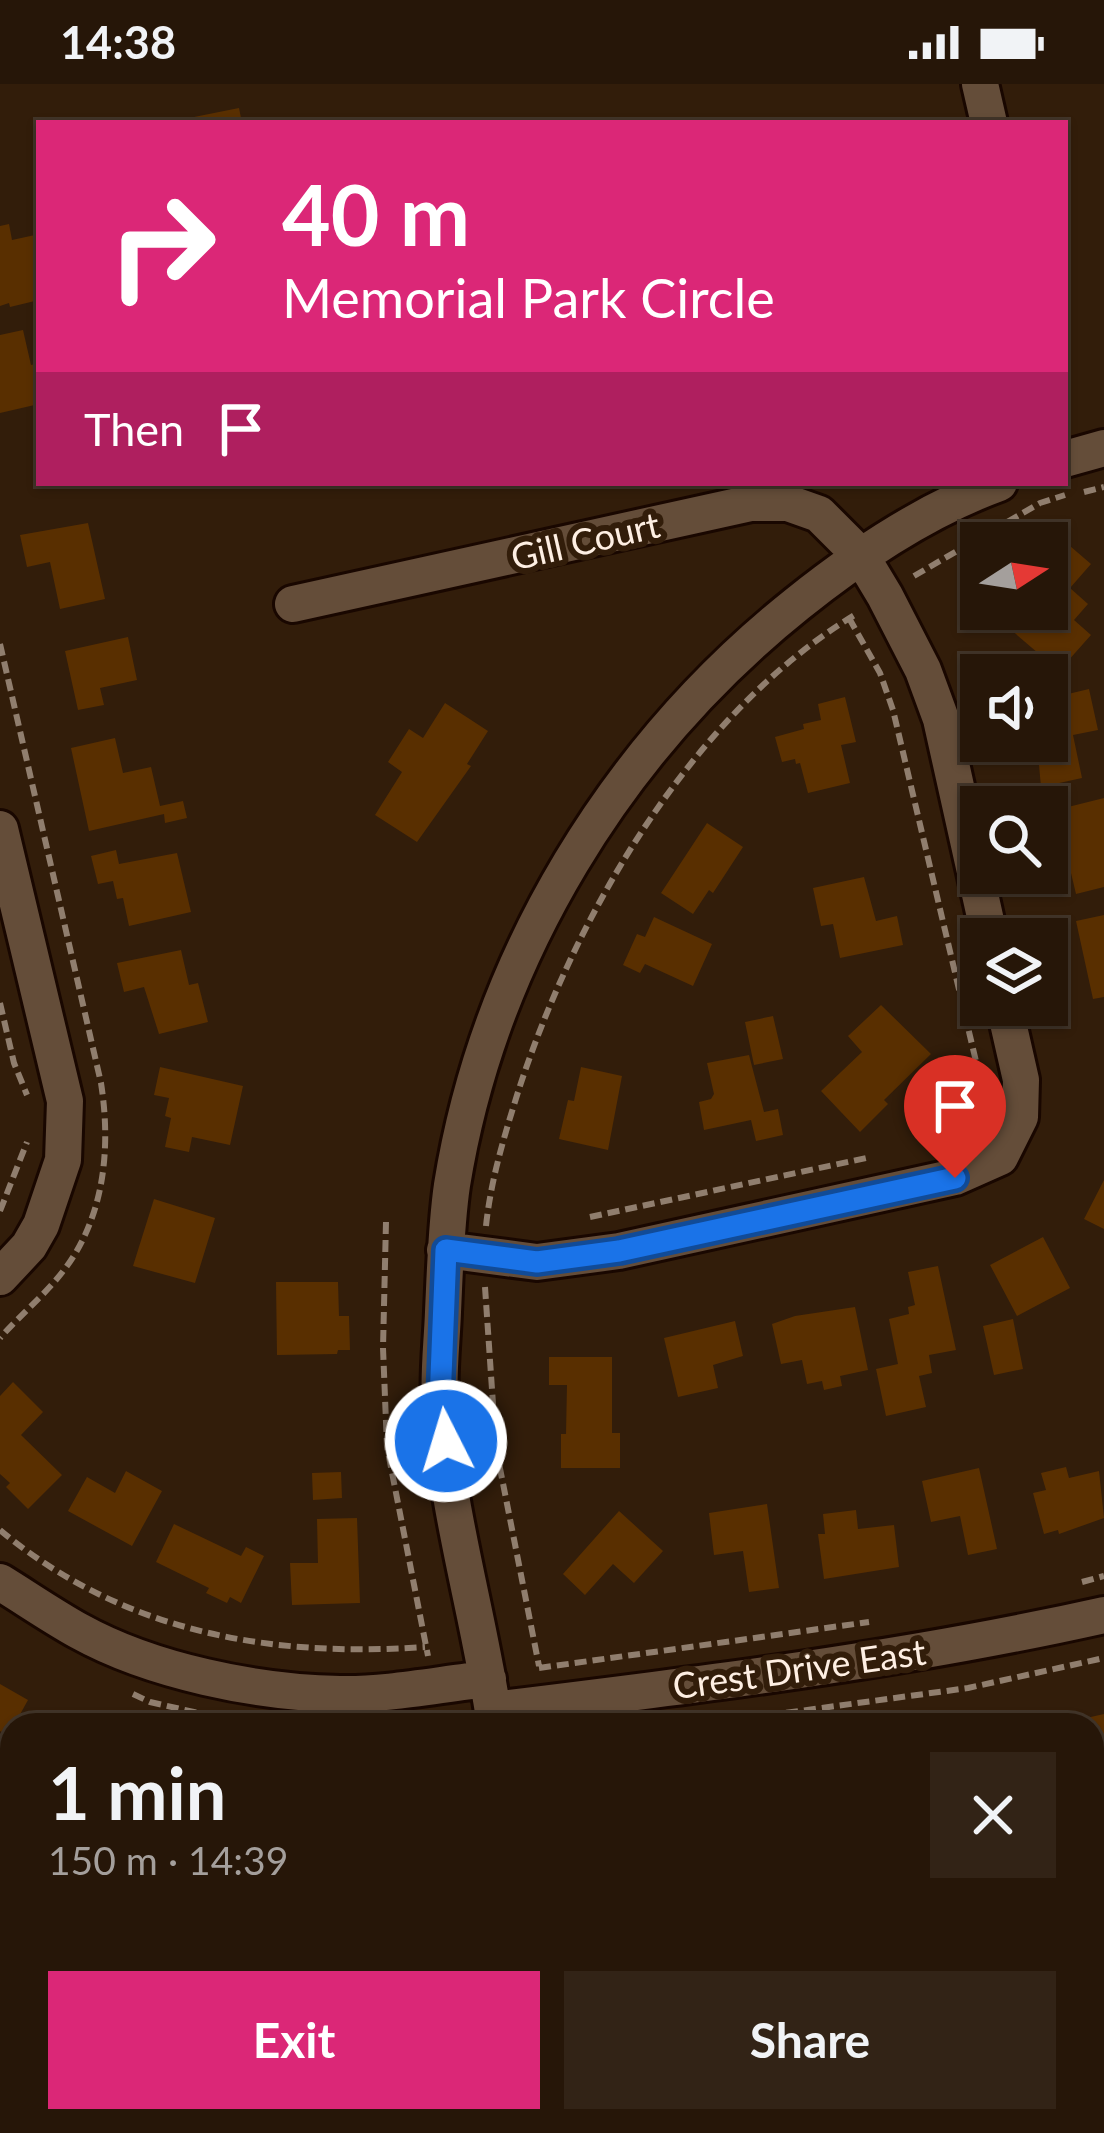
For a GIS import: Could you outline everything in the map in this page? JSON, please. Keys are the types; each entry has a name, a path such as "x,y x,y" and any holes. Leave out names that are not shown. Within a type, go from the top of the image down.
{"street":[{"path":"980,84 988,120"},
{"path":"492,1704 440,1402 451,1190 464,1125 504,999 564,873 608,802 692,703 758,635 852,561 913,524 993,486"},
{"name":"Gill Court","path":"293,604 751,503 788,503 819,514 852,561 885,596 923,670 941,719 985,918"},
{"path":"0,829 65,1101 63,1160 41,1225 0,1277"},
{"path":"446,1250 537,1262 619,1251 955,1178 1000,1157 1020,1117 1021,1080 1009,1026"},
{"name":"Crest Drive East","path":"0,1582 82,1634 224,1681 344,1694 433,1685 492,1704 544,1703 898,1655 1104,1615"}],"path":[{"path":"544,1703 496,1448 484,1256 495,1164 565,968 597,903 675,787 785,665 849,618 1040,503 1104,488"},
{"path":"849,618 880,673 893,710 982,1091 982,1110 975,1124 950,1141"},
{"path":"0,1003 14,1063 32,1109"},
{"path":"0,1210 30,1135"},
{"path":"582,1219 885,1154"},
{"path":"487,1218 500,1222"},
{"path":"386,1222 382,1348 387,1447 433,1685"},
{"path":"0,1530 60,1572 115,1600 230,1640 350,1652 426,1647"},
{"path":"1064,1587 1104,1576"},
{"path":"539,1666 876,1621"},
{"path":"785,1713 968,1688 1104,1658"}],"building":[{"path":"239,108 241,120 184,120"},
{"path":"9,224 12,240 35,235 36,301 0,306 0,226"},
{"path":"23,330 31,365 36,364 36,405 0,413 0,335"},
{"path":"88,523 105,599 60,609 50,562 27,567 20,535"},
{"path":"1068,548 1091,564 1070,588 1088,604 1074,620 1091,635 1068,661 1068,654 1039,654 1011,630 1068,630"},
{"path":"128,637 137,680 100,688 104,705 78,710 65,651"},
{"path":"1089,689 1098,730 1073,735 1082,778 1041,786 1039,762 1068,762 1068,694"},
{"path":"845,697 856,742 841,745 850,783 808,793 800,763 795,759 782,762 775,737 821,720 818,704"},
{"path":"445,703 488,731 467,764 471,766 417,842 375,815 402,772 388,762 409,729 423,738"},
{"path":"115,738 123,773 151,767 160,806 183,801 187,818 165,823 164,814 89,831 71,748"},
{"path":"1104,798 1104,887 1076,894 1068,860 1068,807"},
{"path":"707,823 743,847 693,914 661,893"},
{"path":"116,850 119,864 177,853 191,912 129,926 123,898 117,899 113,881 98,884 91,856"},
{"path":"864,877 876,921 897,916 903,945 840,958 833,924 821,926 813,888"},
{"path":"1104,915 1104,997 1093,999 1076,921"},
{"path":"654,917 712,944 693,986 645,964 640,973 623,965 637,934 645,937"},
{"path":"181,950 189,985 198,983 208,1022 159,1034 144,987 124,992 117,963"},
{"path":"881,1005 931,1054 884,1100 888,1104 860,1132 821,1091 862,1052 848,1036"},
{"path":"773,1016 783,1059 754,1065 745,1022"},
{"path":"749,1055 764,1112 778,1109 783,1135 756,1141 751,1120 704,1130 699,1102 714,1094 707,1063"},
{"path":"160,1067 243,1086 230,1145 192,1137 189,1152 165,1147 171,1118 165,1116 169,1098 154,1095"},
{"path":"581,1067 622,1076 608,1150 559,1139"},
{"path":"1104,1180 1104,1229 1084,1219"},
{"path":"154,1199 215,1218 195,1283 133,1266"},
{"path":"1043,1237 1070,1288 1017,1316 990,1265"},
{"path":"938,1266 956,1350 929,1355 932,1373 919,1376 926,1407 886,1416 876,1369 898,1364 889,1319 909,1314 908,1307 915,1305 908,1272"},
{"path":"276,1282 338,1282 339,1316 349,1316 350,1350 277,1355"},
{"path":"855,1307 868,1370 840,1376 842,1386 824,1390 822,1381 807,1384 802,1360 781,1364 772,1324"},
{"path":"1013,1319 1023,1369 994,1375 983,1326"},
{"path":"735,1321 743,1356 713,1365 718,1388 678,1397 664,1338"},
{"path":"549,1357 612,1357 612,1433 620,1433 620,1468 561,1468 567,1385 549,1385"},
{"path":"13,1382 43,1412 21,1435 62,1475 28,1509 0,1474 0,1396"},
{"path":"1066,1467 1069,1478 1099,1471 1104,1518 1059,1534 1058,1530 1044,1534 1033,1493 1046,1490 1041,1473"},
{"path":"979,1468 997,1549 968,1555 960,1516 931,1522 922,1481"},
{"path":"126,1471 162,1491 132,1546 68,1511 87,1477 115,1493"},
{"path":"341,1472 342,1498 313,1500 312,1473"},
{"path":"767,1504 779,1588 749,1592 743,1551 714,1555 709,1513"},
{"path":"856,1510 858,1529 894,1525 899,1567 824,1579 818,1534 825,1534 823,1514"},
{"path":"619,1511 663,1551 634,1583 613,1564 585,1595 563,1574"},
{"path":"357,1518 360,1603 292,1605 290,1563 318,1563 317,1519"},
{"path":"174,1524 241,1556 246,1547 264,1556 241,1603 230,1597 227,1603 206,1593 209,1588 156,1562"},
{"path":"0,1684 28,1700 21,1713 0,1713"}],"route":[{"path":"446,1441 440,1402 446,1250 537,1262 619,1251 955,1178"}]}
